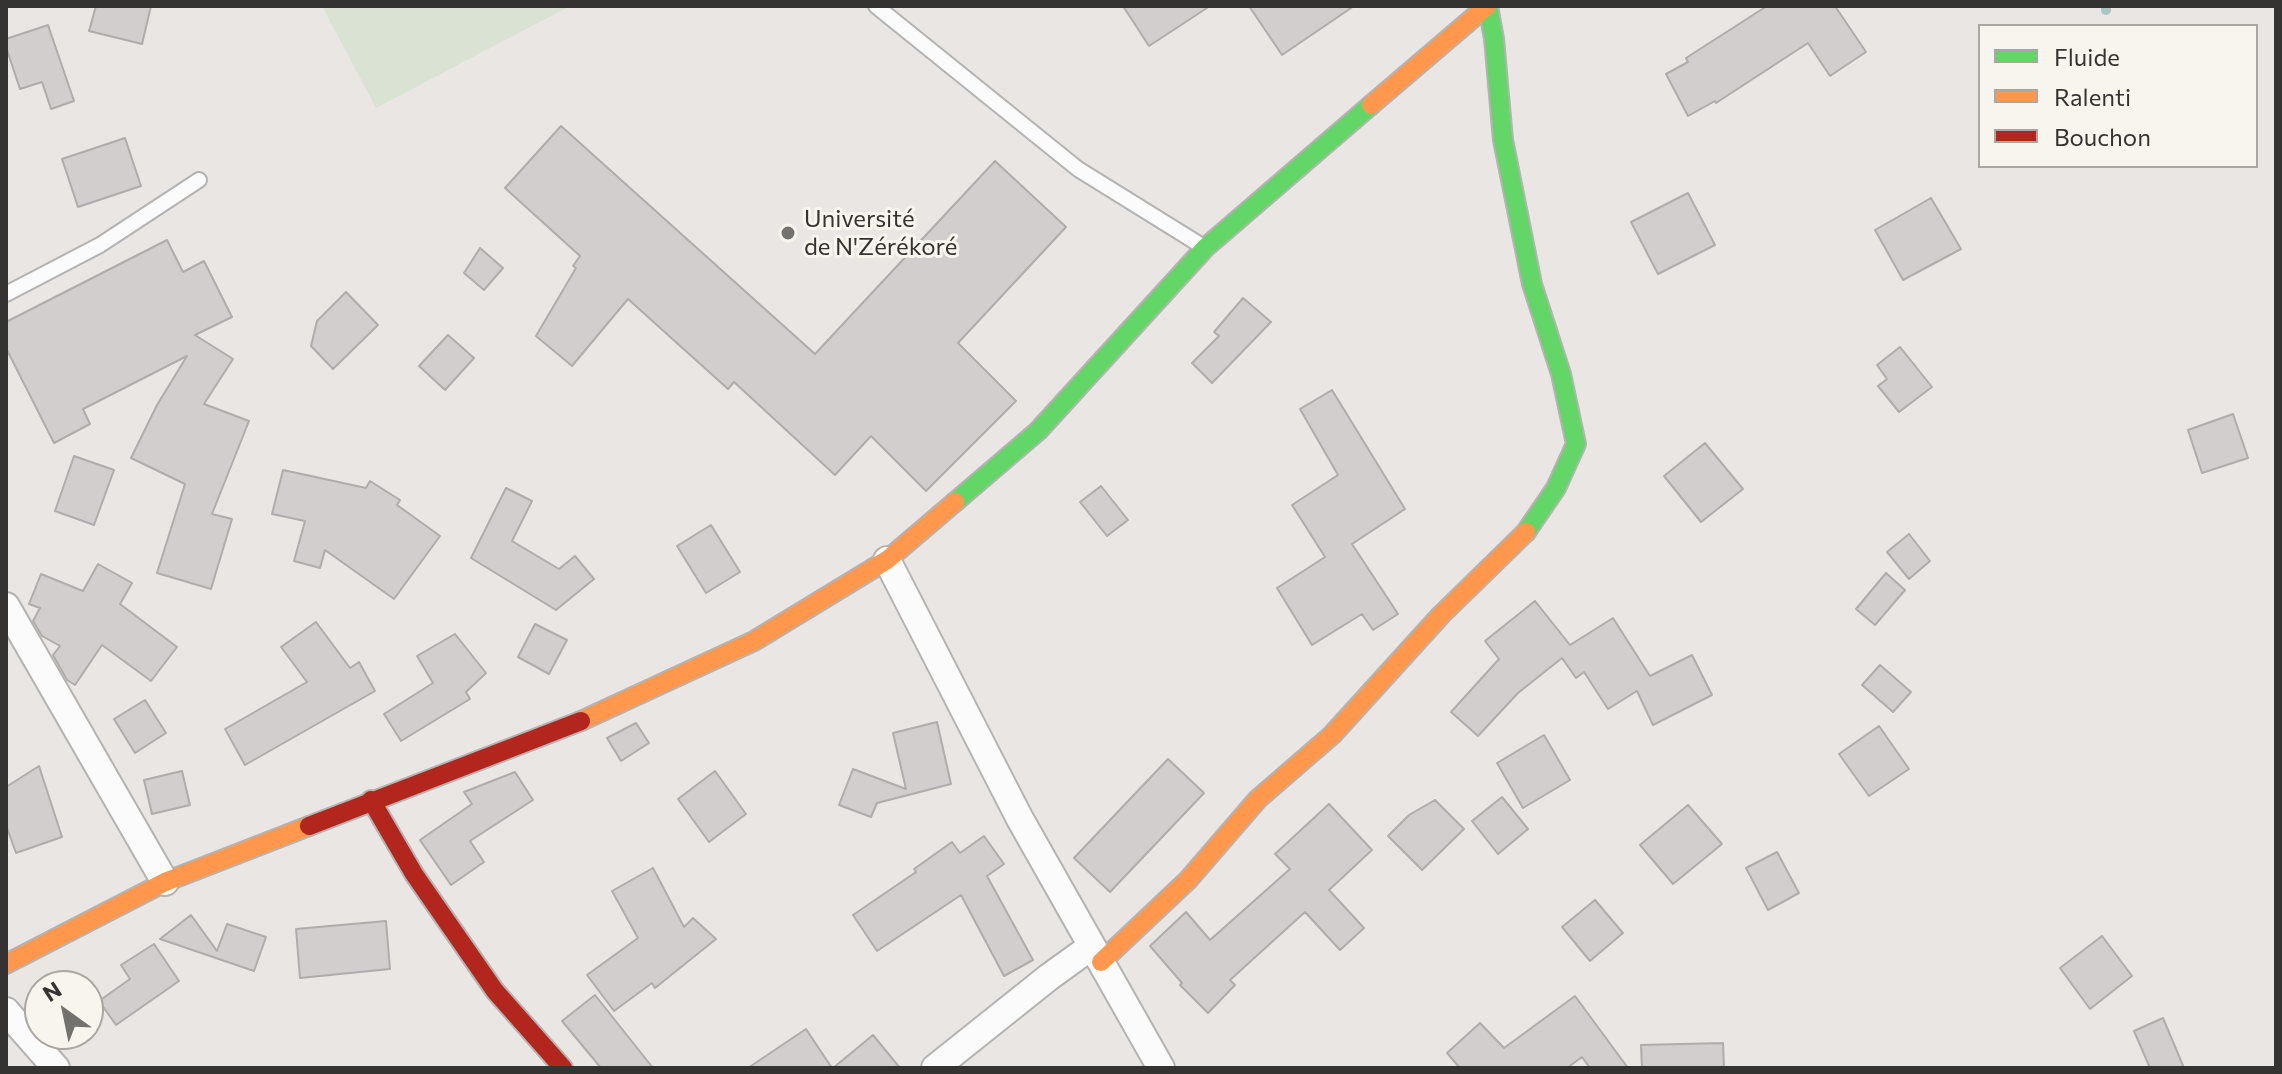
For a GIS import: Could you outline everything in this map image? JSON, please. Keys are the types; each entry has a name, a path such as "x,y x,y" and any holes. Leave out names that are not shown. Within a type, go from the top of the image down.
{"main road":[{"path":"6,964 165,882 591,717 754,641 887,560 1038,431 1205,248 1488,6"},
{"path":"1097,954 1188,880 1258,799 1332,735 1441,615 1521,539 1556,488 1576,444 1561,374 1532,284 1520,226 1503,140 1488,6"},
{"path":"371,800 414,874 495,991 563,1068"}],"street":[{"path":"887,560 1020,819 1161,1068"},
{"path":"6,606 165,882"},
{"path":"935,1068 1049,977 1097,954"},
{"path":"6,1011 56,1068"}],"lane":[{"path":"876,6 1078,169 1205,248"},
{"path":"6,294 100,245 199,180"}],"green space":[{"path":"322,6 570,6 376,108"}],"building":[{"path":"96,6 151,6 142,44 89,31"},
{"path":"1123,6 1210,6 1149,46"},
{"path":"1249,6 1354,6 1282,55"},
{"path":"1767,6 1835,6 1866,52 1830,76 1808,43 1716,103 1688,116 1666,74"},
{"path":"48,25 74,101 51,109 42,82 20,89 6,47 6,39"},
{"path":"561,126 815,354 995,161 1066,227 958,343 1016,401 926,491 871,436 835,475 734,382 728,389 628,299 572,366 536,336 580,256 505,188"},
{"path":"125,138 141,186 78,207 62,159"},
{"path":"1688,193 1715,245 1658,274 1631,222"},
{"path":"1931,198 1961,249 1903,280 1875,230"},
{"path":"167,240 183,272 204,261 232,317 195,335 233,359 204,404 249,421 212,514 232,519 211,589 157,573 185,484 131,458 157,405 187,356 83,409 90,424 54,443 6,348 6,322"},
{"path":"480,248 503,268 484,290 464,273"},
{"path":"346,292 378,325 333,369 311,346 317,321"},
{"path":"1243,298 1271,322 1212,383 1192,363 1219,336 1214,332"},
{"path":"448,335 474,358 445,390 419,366"},
{"path":"1900,347 1932,387 1899,412 1878,386 1887,379 1877,365"},
{"path":"1332,390 1405,509 1352,544 1398,614 1373,630 1362,614 1312,645 1277,588 1325,557 1292,505 1338,475 1300,409"},
{"path":"2233,414 2248,458 2202,473 2188,430"},
{"path":"1705,443 1743,489 1701,522 1664,476"},
{"path":"74,456 114,470 94,525 55,511"},
{"path":"283,470 366,488 370,481 400,500 397,505 440,536 394,599 325,550 320,568 294,561 305,521 272,514"},
{"path":"1101,486 1128,520 1107,536 1080,502"},
{"path":"506,488 532,501 512,541 559,569 575,556 594,579 556,610 471,558"},
{"path":"711,525 740,572 706,593 677,546"},
{"path":"1909,534 1930,561 1909,579 1887,552"},
{"path":"98,564 132,583 120,604 177,647 151,681 102,645 75,685 67,680 53,655 60,646 42,636 33,621 40,608 29,604 41,574 83,591"},
{"path":"1886,573 1905,590 1875,625 1856,609"},
{"path":"1535,601 1570,645 1613,618 1650,676 1692,655 1712,695 1653,725 1637,691 1608,709 1584,672 1576,678 1562,658 1518,693 1478,736 1451,712 1499,659 1485,641"},
{"path":"316,622 350,668 359,662 375,691 245,765 225,729 307,682 281,647"},
{"path":"535,624 567,640 549,674 518,657"},
{"path":"455,634 486,673 466,692 470,699 401,741 384,714 433,683 417,656"},
{"path":"1880,665 1911,692 1893,712 1862,685"},
{"path":"145,700 166,733 135,753 114,719"},
{"path":"937,722 951,784 877,803 871,817 839,805 853,769 906,789 893,733"},
{"path":"636,723 649,743 621,761 607,738"},
{"path":"1879,726 1909,769 1869,796 1839,754"},
{"path":"1544,735 1570,780 1523,808 1497,763"},
{"path":"1168,759 1204,793 1110,892 1074,858"},
{"path":"39,766 62,837 16,853 6,825 6,787"},
{"path":"182,771 190,805 152,814 144,780"},
{"path":"715,771 746,814 709,842 678,799"},
{"path":"515,772 533,800 470,841 484,862 451,885 420,840 472,804 464,792"},
{"path":"1502,797 1528,829 1498,854 1472,821"},
{"path":"1435,800 1464,829 1422,870 1388,836 1409,815"},
{"path":"1329,804 1372,850 1329,890 1364,928 1340,950 1305,912 1230,980 1235,985 1208,1013 1180,985 1182,983 1150,946 1186,912 1210,940 1290,869 1275,854"},
{"path":"1688,805 1722,844 1673,884 1640,845"},
{"path":"984,836 1004,864 987,876 1033,960 1004,976 961,895 877,951 853,915 916,872 914,869 952,842 960,853"},
{"path":"1777,852 1799,893 1768,910 1746,868"},
{"path":"653,868 684,927 693,918 716,939 655,988 652,983 614,1011 587,975 638,938 612,891"},
{"path":"1595,900 1623,933 1590,961 1562,927"},
{"path":"191,915 217,951 227,924 266,937 254,971 160,939"},
{"path":"386,921 390,969 300,978 296,929"},
{"path":"2102,936 2132,976 2090,1009 2060,968"},
{"path":"154,944 179,981 116,1025 104,1008 104,997 130,979 121,965"},
{"path":"595,995 653,1068 601,1068 562,1021"},
{"path":"1575,996 1628,1068 1590,1068 1582,1057 1567,1068 1460,1068 1447,1053 1480,1023 1504,1048"},
{"path":"2163,1018 2184,1068 2150,1068 2134,1031"},
{"path":"806,1029 832,1068 748,1068"},
{"path":"873,1035 900,1068 833,1068"},
{"path":"1723,1043 1724,1068 1642,1068 1641,1045"}],"traffic: fast":[{"path":"1488,6 1503,140 1532,284 1561,374 1576,444 1556,488 1526,532"},
{"path":"955,502 1038,431 1205,248 1371,105"}],"traffic: slow":[{"path":"1371,105 1487,6"},
{"path":"581,721 754,641 887,560 955,502"},
{"path":"1101,962 1188,880 1258,799 1332,735 1441,615 1526,532"},
{"path":"6,964 165,882 309,826"}],"traffic: jam":[{"path":"309,826 581,721"},
{"path":"371,800 414,874 495,991 563,1068"}],"place":[{"name":"Université de N'Zérékoré","path":"788,233"}]}
